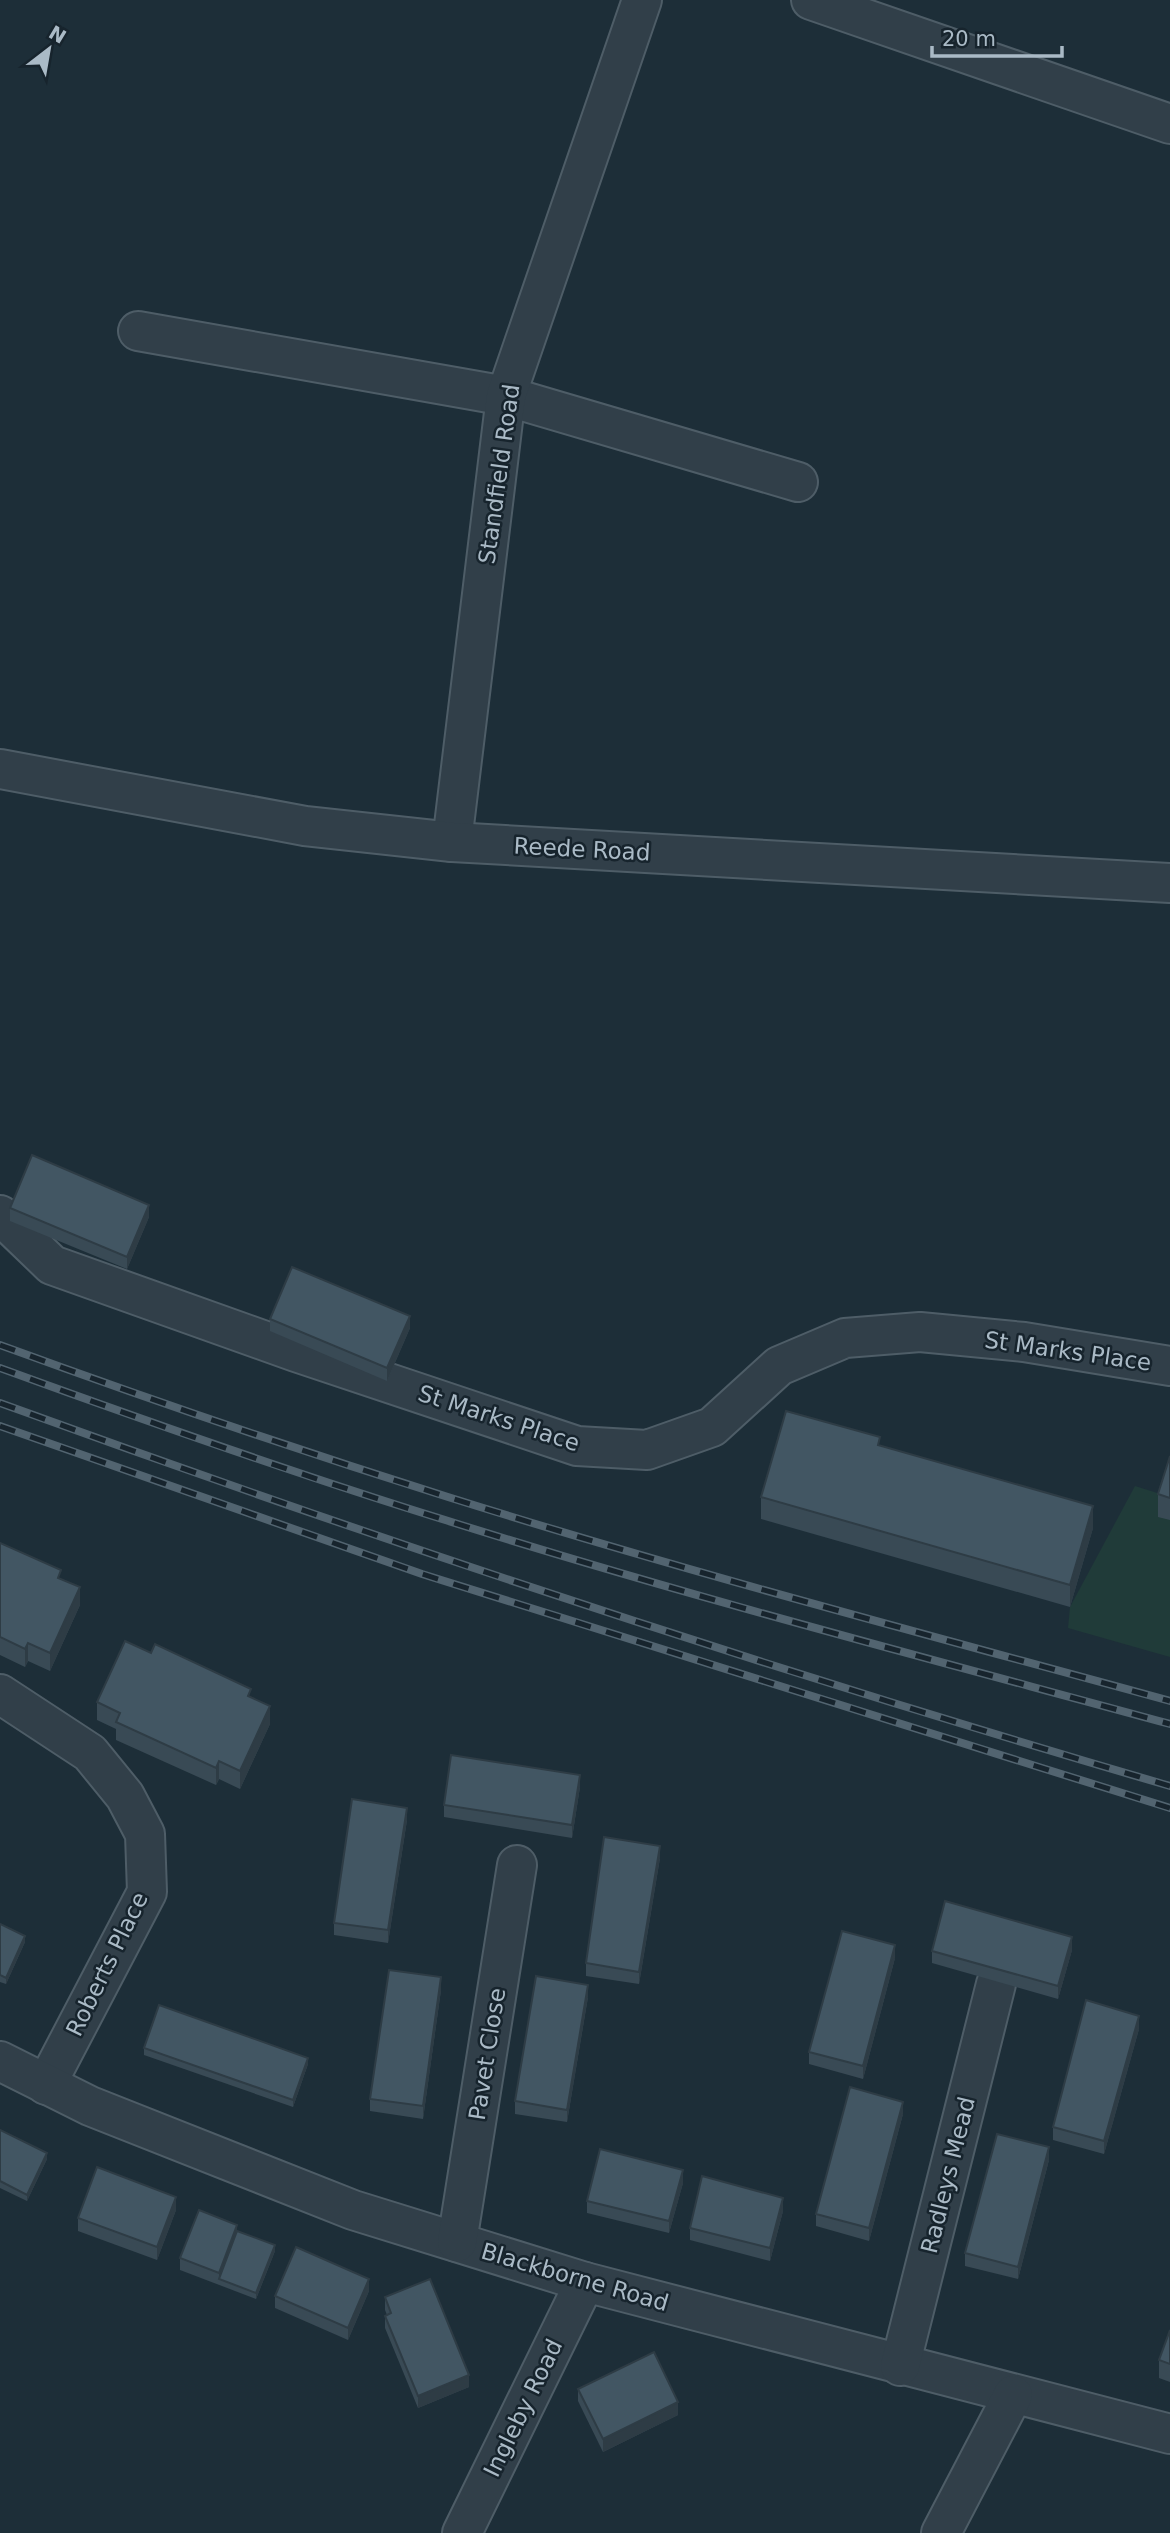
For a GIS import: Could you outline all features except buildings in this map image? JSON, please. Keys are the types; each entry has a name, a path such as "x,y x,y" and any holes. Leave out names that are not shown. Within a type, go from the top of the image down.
{"street":[{"name":"Standfield Road","path":"452,842 506,396 642,0"},
{"path":"811,0 1170,124"},
{"path":"138,331 506,396 798,482"},
{"name":"Reede Road","path":"0,769 306,826 452,842 1170,883"},
{"name":"St Marks Place","path":"0,1215 52,1265 296,1352 577,1446 647,1450 712,1427 779,1366 845,1338 920,1332 1024,1342 1170,1366"},
{"name":"Roberts Place","path":"0,1694 90,1753 125,1796 145,1834 147,1892 46,2085"},
{"name":"Pavet Close","path":"457,2242 517,1866"},
{"name":"Radleys Mead","path":"900,2366 996,1984"},
{"name":"Blackborne Road","path":"0,2061 90,2106 353,2210 585,2282 1170,2434"},
{"name":"Ingleby Road","path":"461,2533 585,2282"},
{"path":"941,2533 1013,2395"}],"green space":[{"path":"1135,1486 1170,1497 1170,1657 1068,1628 1070,1607"}],"railway":[{"path":"0,1345 279,1442 538,1525 1170,1701"},
{"path":"0,1368 275,1465 533,1547 805,1625 1170,1724"},
{"path":"0,1403 290,1506 582,1604 875,1697 1170,1786"},
{"path":"0,1426 422,1574 1170,1808"}]}
